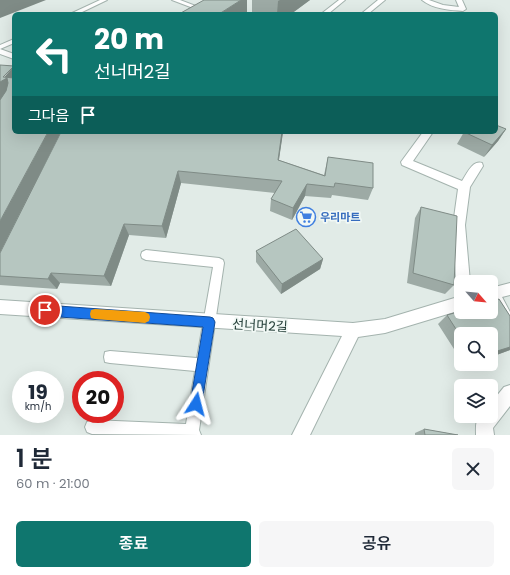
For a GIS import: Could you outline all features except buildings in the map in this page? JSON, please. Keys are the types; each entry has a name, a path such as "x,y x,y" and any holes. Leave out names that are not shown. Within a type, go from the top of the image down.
{"street":[{"path":"367,12 382,0"},
{"path":"0,51 12,57"},
{"path":"427,134 406,162 464,187"},
{"path":"463,275 459,225 464,187 478,166"},
{"path":"498,292 510,289"},
{"name":"선너머2길","path":"0,307 210,322 353,330 385,326 454,305"},
{"path":"498,305 510,327"},
{"path":"301,435 353,330"},
{"path":"485,435 484,425 510,393"}],"lane":[{"path":"77,12 104,0"},
{"path":"175,0 206,11 204,12"},
{"path":"327,12 342,0"},
{"path":"425,0 430,3 453,9 463,9 459,0"},
{"path":"0,47 12,42"},
{"path":"92,427 193,433 219,264 146,255"},
{"path":"110,357 203,365"}],"slow traffic":[{"path":"95,314 145,317"}],"place":[{"name":"우리마트","path":"306,217"}],"route":[{"path":"45,310 210,322 196,404"}]}
